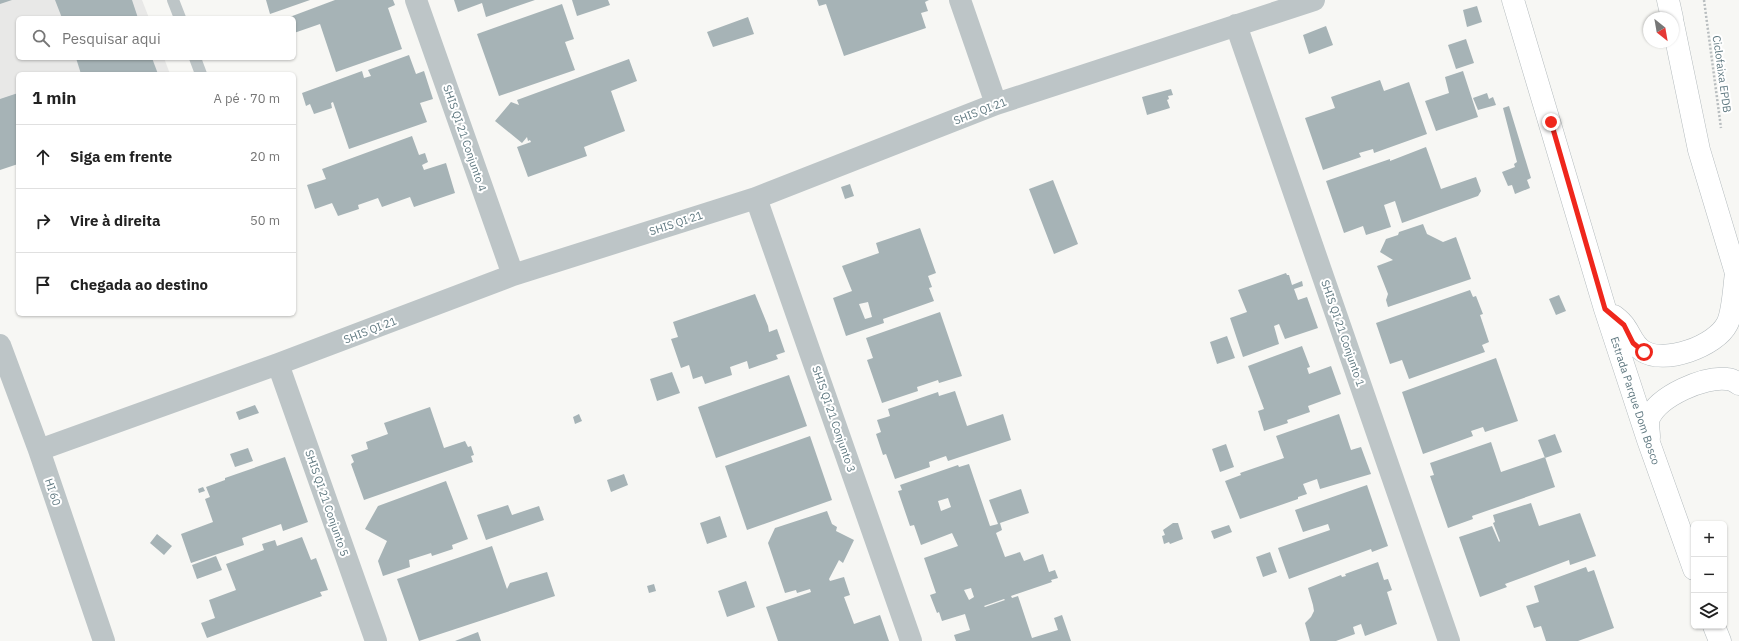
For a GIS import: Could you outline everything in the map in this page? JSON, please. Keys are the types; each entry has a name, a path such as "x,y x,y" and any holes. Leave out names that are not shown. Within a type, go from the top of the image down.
{"main road":[{"name":"Estrada Parque Dom Bosco","path":"1513,0 1605,309 1648,440 1691,561"},
{"path":"1668,0 1671,12"},
{"path":"1605,309 1624,325 1633,343 1644,352 1657,355 1684,353 1707,344 1719,335 1728,324 1737,278 1698,150 1678,48"},
{"path":"1648,440 1649,419 1654,410 1665,400 1683,389 1707,381 1728,379 1739,384"},
{"path":"1715,629 1720,641"}],"street":[{"name":"SHIS QI 21 Conjunto 4","path":"416,0 513,275"},
{"path":"960,0 996,104"},
{"name":"SHIS QI 21","path":"39,450 278,364 513,275 756,198 996,104 1314,0"},
{"name":"SHIS QI 21 Conjunto 1","path":"1236,25 1449,641"},
{"name":"SHIS QI 21 Conjunto 3","path":"756,198 912,641"},
{"name":"HI 60","path":"0,345 39,450 104,641"},
{"name":"SHIS QI 21 Conjunto 5","path":"278,364 376,641"}],"lane":[{"path":"173,0 179,16"},
{"path":"196,60 200,72"}],"path":[{"name":"Ciclofaixa EPDB","path":"1704,0 1722,134"}],"shaded area":[{"path":"0,0 142,0 148,16 16,16 16,60 165,60 169,72 16,72 16,159 0,167"}],"building":[{"path":"0,0 12,0 0,4"},
{"path":"55,0 132,0 137,16 61,16"},
{"path":"266,0 310,0 270,14"},
{"path":"335,0 393,0 395,5 388,8 402,49 336,72 320,24 296,32 296,16 292,16"},
{"path":"454,0 535,0 486,17 482,3 458,12"},
{"path":"572,0 608,0 610,5 577,16"},
{"path":"817,0 929,0 925,2 928,11 921,13 926,28 844,56 826,4 819,6"},
{"path":"562,4 574,39 565,42 575,70 499,96 477,34"},
{"path":"1477,6 1482,22 1467,27 1463,10"},
{"path":"748,17 754,34 713,47 707,32"},
{"path":"1326,26 1333,45 1309,54 1303,35"},
{"path":"1466,39 1474,63 1456,69 1448,45"},
{"path":"409,55 416,74 424,71 433,99 420,103 427,122 349,149 333,102 331,103 332,108 314,114 310,104 306,106 302,93 362,71 364,78 371,76 368,70"},
{"path":"629,59 637,81 611,91 625,131 584,147 587,156 528,177 517,147 531,142 530,140 528,141 527,137 522,143 495,121 511,102 519,105 517,100"},
{"path":"77,60 153,60 157,72 80,72"},
{"path":"1463,71 1478,117 1436,131 1425,101 1449,93 1445,77"},
{"path":"1380,80 1384,91 1409,82 1427,134 1374,153 1373,149 1359,153 1361,157 1323,170 1305,118 1335,108 1331,97"},
{"path":"1171,89 1173,95 1168,96 1169,99 1167,100 1170,108 1147,115 1142,97"},
{"path":"1487,93 1489,99 1493,97 1496,105 1478,110 1473,98"},
{"path":"16,94 16,165 0,170 0,99"},
{"path":"1509,106 1531,178 1527,180 1530,188 1515,194 1512,185 1508,186 1502,172 1515,167 1514,164 1517,162 1503,108"},
{"path":"412,136 419,155 425,153 428,162 422,165 424,170 446,163 455,193 414,207 410,197 382,207 378,198 358,205 359,209 338,216 332,203 315,209 307,185 326,179 322,169"},
{"path":"1426,147 1441,189 1476,177 1481,191 1478,196 1402,223 1395,201 1384,205 1391,227 1366,235 1363,226 1344,233 1326,181 1390,159 1390,161"},
{"path":"1053,180 1078,244 1054,254 1029,189"},
{"path":"850,184 854,196 845,199 841,187"},
{"path":"1423,224 1427,234 1443,242 1456,237 1471,279 1388,307 1386,300 1388,294 1377,266 1393,260 1380,252 1386,239 1398,235 1399,232"},
{"path":"920,228 936,273 928,276 932,287 929,288 934,301 883,319 884,323 846,336 833,298 852,291 842,266 879,253 876,243","holes":["868,302 872,317 865,319 859,304"]},
{"path":"1286,273 1289,275 1292,285 1302,281 1303,286 1294,289 1298,300 1307,297 1318,328 1285,339 1279,324 1274,326 1279,344 1243,357 1230,318 1247,312 1238,290"},
{"path":"1470,290 1473,297 1476,296 1483,314 1480,315 1489,342 1482,345 1485,352 1409,379 1402,360 1390,364 1376,323"},
{"path":"755,294 769,332 777,329 785,352 776,355 778,359 749,369 747,361 730,367 732,375 705,384 702,376 693,379 689,365 681,368 671,339 678,337 673,322"},
{"path":"1559,295 1566,311 1556,315 1549,299"},
{"path":"940,312 962,376 939,383 938,380 917,387 918,391 882,403 867,360 873,358 866,338"},
{"path":"1227,336 1235,358 1217,364 1210,342"},
{"path":"1302,346 1310,367 1307,368 1309,374 1331,366 1341,394 1308,406 1310,412 1287,420 1288,423 1264,431 1258,411 1264,409 1248,366"},
{"path":"1496,358 1518,421 1485,432 1483,427 1471,431 1473,436 1423,454 1402,392"},
{"path":"672,372 680,393 657,401 650,379"},
{"path":"789,375 807,426 716,458 698,407"},
{"path":"955,391 967,426 1003,414 1011,440 948,461 946,456 929,462 930,467 895,479 886,454 883,455 876,434 881,432 877,420 890,416 888,409 938,392 939,396"},
{"path":"255,405 259,413 239,420 236,412"},
{"path":"430,407 444,448 465,441 468,447 471,446 474,455 471,456 473,462 364,500 351,464 354,462 351,455 368,449 366,442 388,434 384,423"},
{"path":"579,414 582,421 575,424 573,417"},
{"path":"1339,414 1351,450 1361,447 1371,474 1320,489 1317,479 1303,484 1307,494 1298,497 1298,499 1240,519 1225,481 1241,475 1240,473 1284,458 1276,436"},
{"path":"1555,434 1562,452 1545,458 1538,440"},
{"path":"810,436 832,500 747,530 725,466"},
{"path":"1491,442 1501,472 1545,457 1555,487 1472,516 1473,519 1448,528 1430,476 1434,475 1430,463"},
{"path":"1226,444 1234,467 1220,472 1212,449"},
{"path":"248,448 253,461 235,467 230,454"},
{"path":"285,457 308,522 283,531 281,524 242,538 244,545 191,563 181,534 213,522 205,499 210,497 206,487 225,480 225,478"},
{"path":"969,464 990,526 998,524 989,500 1021,489 1029,513 1000,523 1002,530 996,533 1005,557 1020,552 1024,561 1043,554 1049,572 1055,570 1058,578 1051,580 1052,582 1011,596 1012,598 1018,596 1032,638 1058,630 1054,618 1062,615 1071,641 956,641 954,635 970,630 965,614 942,621 930,595 936,593 924,558 958,546 952,533 921,545 914,525 910,526 898,491 902,490 900,485 958,465 959,467","holes":["948,498 951,507 941,511 938,501","971,588 974,597 969,600 964,590","1004,599 1005,600 985,607 984,606"]},
{"path":"624,474 628,485 611,492 607,480"},
{"path":"446,481 468,539 452,545 453,549 432,556 431,553 409,560 410,567 383,576 378,561 387,541 365,529 378,506"},
{"path":"1367,485 1388,546 1372,552 1371,549 1289,579 1278,548 1330,530 1328,524 1303,532 1295,510"},
{"path":"203,487 205,491 199,493 198,489"},
{"path":"1531,503 1539,526 1580,513 1596,556 1570,565 1569,560 1505,584 1507,587 1480,597 1459,537 1492,526 1499,542 1500,541 1493,523 1495,522 1493,515"},
{"path":"508,505 512,515 539,506 544,520 486,540 477,515"},
{"path":"827,511 832,524 837,527 836,531 854,540 843,563 839,560 829,579 830,581 844,577 850,595 844,597 854,624 880,615 889,641 778,641 766,607 811,592 810,589 797,593 796,590 785,593 768,543 775,528"},
{"path":"720,516 727,537 707,544 700,523"},
{"path":"1173,523 1178,523 1183,539 1170,544 1169,542 1164,544 1162,536 1165,535 1163,530"},
{"path":"1229,525 1232,532 1214,539 1211,531"},
{"path":"157,534 172,546 164,555 150,543"},
{"path":"302,537 311,560 316,558 328,590 320,592 322,596 207,638 201,623 215,618 209,600 236,590 226,564 264,550 262,544 275,540 277,546"},
{"path":"492,546 507,589 510,583 547,572 555,596 419,641 397,579"},
{"path":"1270,552 1277,572 1263,577 1256,557"},
{"path":"216,556 222,570 197,579 192,565"},
{"path":"1378,562 1384,580 1388,579 1392,590 1387,592 1397,624 1365,636 1361,624 1353,627 1355,634 1336,641 1310,641 1305,623 1314,611 1308,588 1341,575 1342,577 1346,576 1345,574"},
{"path":"1586,567 1588,572 1594,570 1614,628 1578,641 1546,641 1541,626 1534,628 1526,606 1539,602 1534,586"},
{"path":"746,581 755,607 727,617 718,591"},
{"path":"654,584 656,591 649,593 647,586"},
{"path":"478,632 481,641 455,641"}],"route":[{"path":"1551,122 1605,309 1624,325 1633,343 1644,352"}]}
